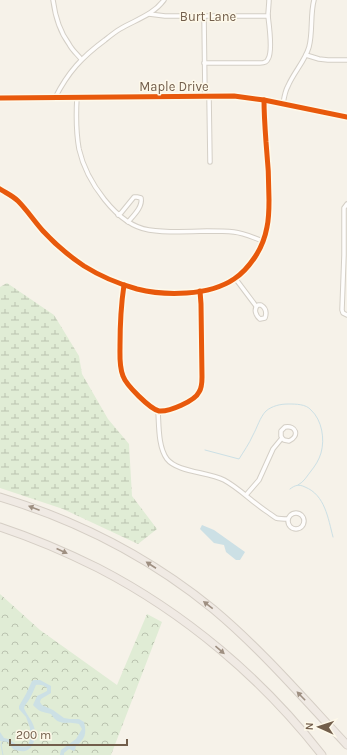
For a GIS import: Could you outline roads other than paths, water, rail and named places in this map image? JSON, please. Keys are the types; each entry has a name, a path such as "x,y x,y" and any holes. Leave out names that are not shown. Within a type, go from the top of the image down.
{"highway":[{"path":"0,497 28,505 87,529 150,563 183,586 245,638 347,745"},
{"path":"0,526 53,547 98,568 143,594 207,638 251,677 281,707 322,755"}],"street":[{"path":"53,0 57,20 68,44 81,59"},
{"path":"55,98 59,88 72,70 92,49 118,30 155,10 164,0"},
{"path":"204,63 260,64 265,62 270,57 270,28 268,16 269,0"},
{"path":"283,104 288,85 306,55 310,39 312,7 314,0"},
{"name":"Burt Lane","path":"148,14 165,16 268,16"},
{"path":"204,16 204,63 210,162"},
{"path":"306,55 319,59 347,60"},
{"name":"Maple Drive","path":"0,98 234,96 264,100 347,117"},
{"path":"77,97 77,136 84,165 92,181 118,215 137,227 148,230 184,232 226,231 236,232 263,241"},
{"path":"0,189 17,200 52,241 68,255 100,275 124,285 151,292 170,293 200,291 219,287 240,275 252,262 260,249 267,228 269,192 264,100"},
{"path":"118,215 134,197 141,198 142,202 140,206 128,222"},
{"path":"347,204 344,208 346,239 342,310 343,314 347,315"},
{"path":"235,278 256,306"},
{"path":"124,285 120,319 120,368 128,386 154,409 166,411 196,397 202,386 200,291"},
{"path":"158,410 163,451 168,460 179,468 223,479 276,518 288,519"},
{"path":"246,495 259,480 274,449 282,438 281,431 285,427 290,426 294,429 295,437 286,441 282,438"},
{"path":"298,513 303,517 304,522 300,528 295,529 289,525 288,519 292,514 298,513"}],"waterway":[{"path":"205,450 239,459 250,441 262,416 268,409 282,404 304,405 309,408 318,419 322,430 323,442 317,463 305,479 298,485"},
{"path":"290,489 301,485 312,491 317,496 325,508 333,537"},
{"path":"2,742 1,745 3,755"}]}
